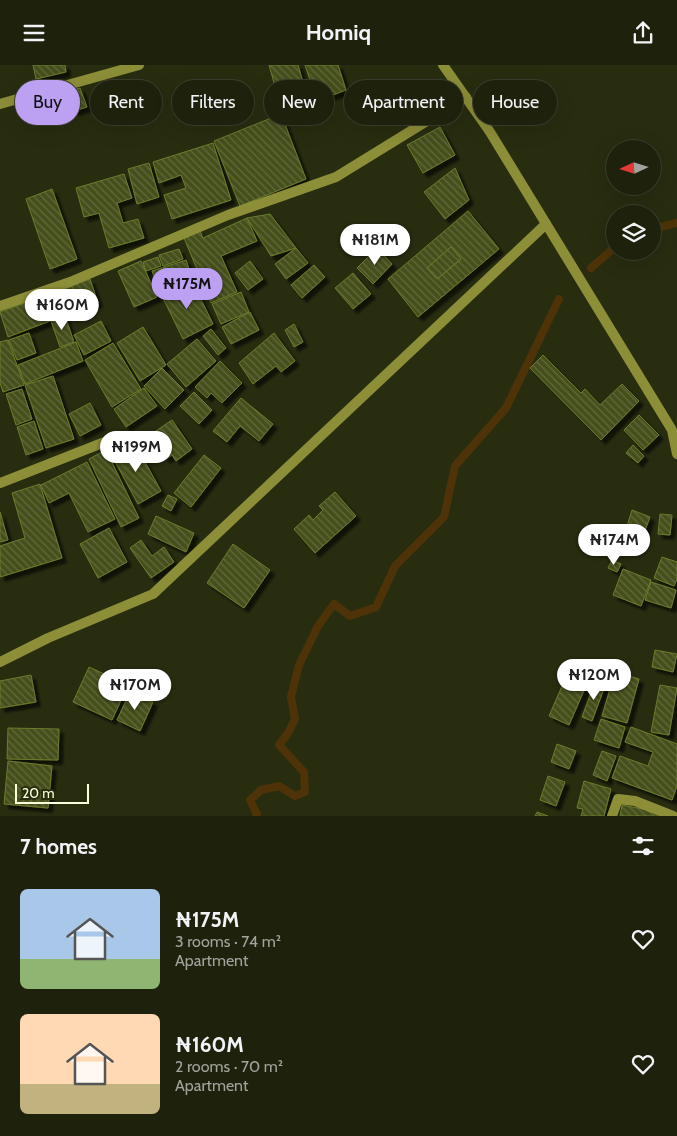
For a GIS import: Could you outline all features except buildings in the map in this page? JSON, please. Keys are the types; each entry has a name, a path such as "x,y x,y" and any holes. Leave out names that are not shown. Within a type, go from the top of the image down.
{"street":[{"path":"0,103 139,65"},
{"path":"443,65 490,132 674,431 677,454"},
{"path":"0,305 70,282 228,215 336,177 466,97"},
{"path":"0,662 48,638 153,594 546,224"},
{"path":"0,483 115,438"},
{"path":"612,816 618,799 635,801 673,816"}],"waterway":[{"path":"661,227 677,223"},
{"path":"591,268 606,255"},
{"path":"256,816 257,814 250,800 261,790 279,786 295,796 305,792 304,772 279,745 295,719 291,697 299,665 318,626 334,604 350,616 376,607 395,566 444,517 455,466 506,408 559,299"}]}
